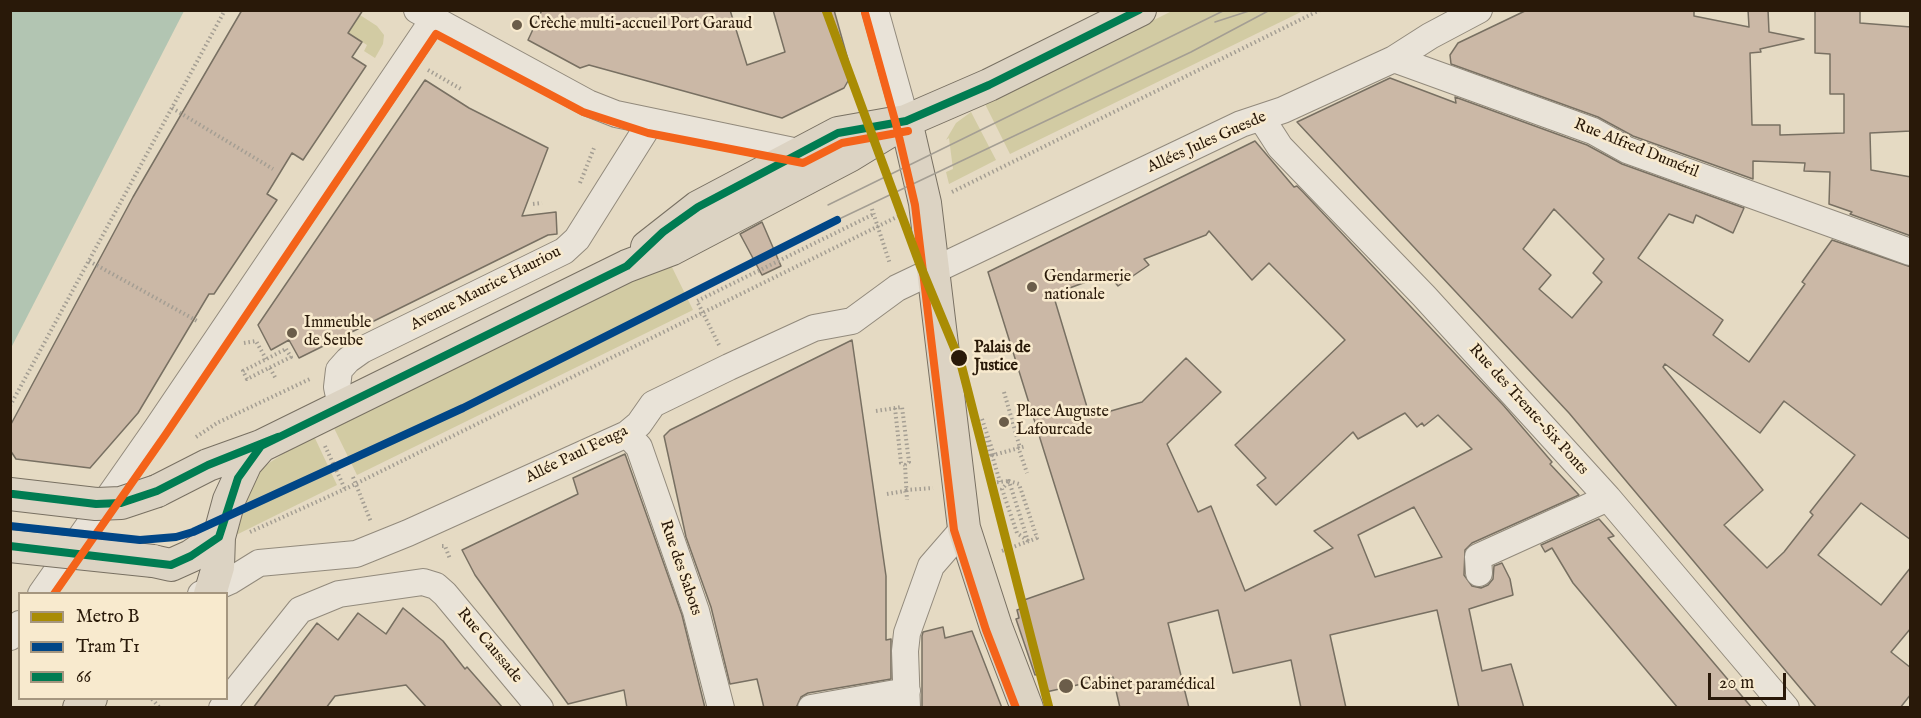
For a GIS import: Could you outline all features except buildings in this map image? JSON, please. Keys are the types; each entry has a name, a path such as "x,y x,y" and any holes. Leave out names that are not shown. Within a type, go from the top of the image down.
{"main road":[{"path":"10,494 96,504 121,503 157,491 208,465 261,446 627,266 672,249 849,156 906,121 989,85 1140,10"},
{"path":"627,266 663,232 698,207 838,134 906,121"},
{"path":"906,121 925,203 964,528 996,627 1028,708"},
{"path":"162,563 187,578 204,592 231,538 238,478 261,446"},
{"path":"10,546 162,563 191,556 231,538"}],"street":[{"path":"875,10 906,121"},
{"name":"Allées Jules Guesde","path":"934,280 1241,124 1262,119 1394,58 1479,10"},
{"path":"42,592 425,15 588,102 616,114 650,123 722,135 803,153"},
{"name":"Rue Alfred Duméril","path":"1394,58 1593,131 1627,150 1911,252"},
{"name":"Rue des Trente-Six Ponts","path":"1262,119 1280,147 1425,296 1608,498 1786,708"},
{"name":"Avenue Maurice Hauriou","path":"341,406 337,387 339,370 362,350 564,251 578,239 650,123"},
{"name":"Allée Paul Feuga","path":"204,592 230,581 259,563 275,560 329,558 373,548 627,434 639,424 653,404 729,367 814,328 852,321 897,288 934,280"},
{"name":"Rue des Sabots","path":"627,434 639,447 696,611 722,708"},
{"path":"1479,573 1478,557 1608,498"},
{"path":"811,708 907,699 905,651 907,633 932,567 964,528"},
{"name":"Rue Caussade","path":"222,708 300,610 339,594 423,582 436,586 540,708"}],"path":[{"path":"10,406 225,10"},
{"path":"949,193 1320,10"},
{"path":"435,74 461,89"},
{"path":"172,108 273,169"},
{"path":"533,204 542,203"},
{"path":"729,367 698,301 873,211 897,288"},
{"path":"231,538 252,532 345,489 702,311 879,227 905,212"},
{"path":"90,261 199,322"},
{"path":"256,341 266,359"},
{"path":"286,349 291,357 270,368 247,379 243,371 286,349"},
{"path":"270,368 276,379"},
{"path":"194,438 217,423 305,380"},
{"path":"1004,392 1020,448"},
{"path":"876,411 902,407 909,462 905,465"},
{"path":"887,494 905,491 907,500 905,465 901,463 895,408"},
{"path":"982,419 1000,482"},
{"path":"312,420 345,489"},
{"path":"1010,420 1027,473"},
{"path":"982,458 1026,446"},
{"path":"1002,551 1037,538 1018,484 1009,481 1028,541"},
{"path":"1002,489 1017,533 1028,541"},
{"path":"439,547 445,546 450,559"}],"shaded area":[{"path":"10,11 184,11 11,348"},
{"path":"1172,11 1303,11 1010,154 985,104"},
{"path":"360,15 377,26 384,35 383,44 375,58 364,51 367,45 348,33"},
{"path":"971,112 996,160 949,184 946,172 953,169 949,138 946,140 956,123"},
{"path":"668,259 693,310 357,475 332,424"},
{"path":"313,434 337,485 232,537 246,489 257,471"}],"tram line":[{"path":"828,205 1225,10"},
{"path":"1215,22 1252,10"},
{"path":"837,220 1191,52 1270,10"},
{"name":"T1","path":"10,526 140,540 176,537 193,532 463,408 837,220"}],"metro line":[{"name":"B","path":"826,10 920,265 961,364 1049,708"}],"transit line":[{"name":"66","path":"10,546 171,565 191,556 219,537 238,478 261,446 627,266 663,232 698,207 838,133 906,121 989,85 1139,10"},
{"path":"865,13 896,124 915,205 954,530 986,630 1016,708"},
{"path":"55,592 166,434 436,34 583,112 648,133 803,163 842,143 908,131"},
{"name":"66","path":"13,494 96,504 121,503 157,491 208,465 278,437"}],"place":[{"name":"Crèche multi-accueil Port Garaud","path":"517,25"},
{"name":"Gendarmerie nationale","path":"1032,287"},
{"name":"Immeuble de Seube","path":"292,333"},
{"name":"Palais de Justice","path":"959,358"},
{"name":"Place Auguste Lafourcade","path":"1004,422"},
{"name":"Cabinet paramédical","path":"1066,686"}]}
